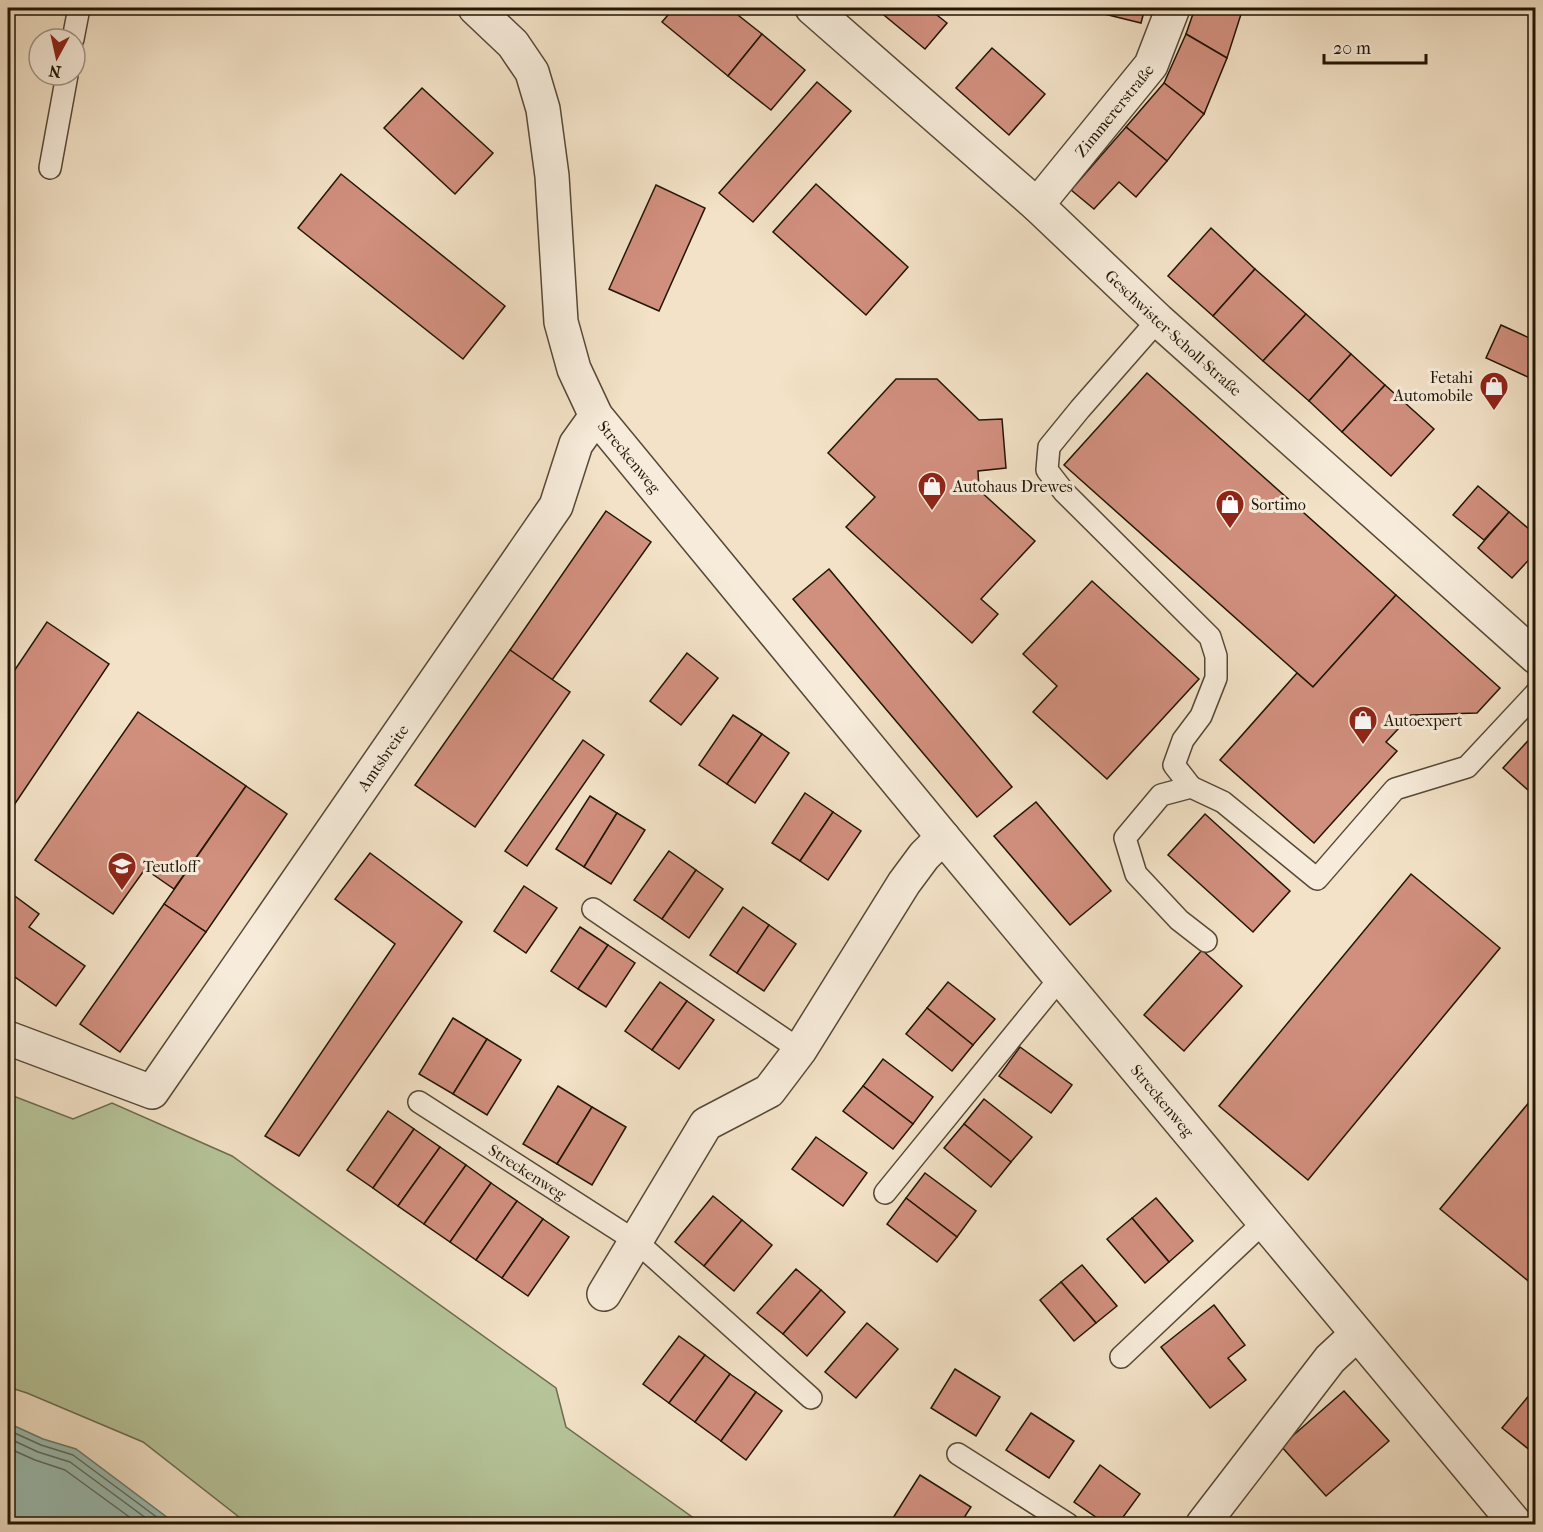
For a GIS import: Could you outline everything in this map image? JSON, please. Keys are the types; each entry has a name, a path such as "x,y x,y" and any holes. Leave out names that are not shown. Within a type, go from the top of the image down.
{"street":[{"name":"Streckenweg","path":"475,8 513,44 532,72 543,109 552,176 561,322 574,369 596,416 943,837 1516,1524"},
{"name":"Geschwister-Scholl-Straße","path":"812,8 1037,205 1158,320 1536,657"},
{"name":"Zimmererstraße","path":"1037,205 1151,65 1173,8"},
{"name":"Amtsbreite","path":"8,1038 152,1092 556,506 576,444 596,416"},
{"path":"604,1294 706,1124 769,1091 800,1050 904,883 924,856 943,837"},
{"path":"1203,1524 1330,1359 1357,1334"}],"lane":[{"path":"76,27 79,8"},
{"path":"50,168 65,87"},
{"path":"1158,320 1049,447 1047,470 1064,492 1210,637 1216,656 1216,678 1201,716 1184,740 1174,765 1191,787 1223,802 1317,879 1395,789 1467,767 1536,693"},
{"path":"1191,787 1161,795 1125,838 1136,874 1179,920 1206,941"},
{"path":"593,909 800,1050"},
{"path":"885,1192 1061,977"},
{"name":"Streckenweg","path":"418,1102 637,1242 811,1398"},
{"path":"1121,1357 1264,1221"},
{"path":"958,1454 1068,1524"}],"green space":[{"path":"8,1094 73,1119 112,1103 232,1156 556,1388 566,1427 702,1524 248,1524 143,1442 8,1387"}],"water":[{"path":"8,1423 43,1439 76,1449 176,1524 8,1524"}],"building":[{"path":"674,8 729,8 762,34 728,76 662,22"},
{"path":"882,8 928,8 947,23 925,49 879,11"},
{"path":"1097,8 1145,8 1141,23 1096,12"},
{"path":"1195,8 1243,8 1227,58 1186,34"},
{"path":"762,34 805,70 771,110 728,76"},
{"path":"1186,34 1227,58 1204,114 1164,83"},
{"path":"992,48 1045,94 1009,135 956,88"},
{"path":"817,82 851,111 753,222 719,193"},
{"path":"1164,83 1204,114 1167,161 1126,127"},
{"path":"422,88 493,153 455,194 384,128"},
{"path":"1126,127 1167,161 1136,197 1119,182 1094,209 1071,190"},
{"path":"341,174 505,306 463,359 298,228"},
{"path":"816,184 908,267 866,315 773,232"},
{"path":"656,185 705,208 659,311 609,289"},
{"path":"1536,206 1536,227 1530,226"},
{"path":"1211,228 1255,269 1213,316 1168,276"},
{"path":"1255,269 1306,314 1263,361 1213,316"},
{"path":"1306,314 1351,354 1309,401 1263,361"},
{"path":"1501,325 1536,341 1536,365 1530,378 1486,358"},
{"path":"1351,354 1385,385 1342,432 1309,401"},
{"name":"Sortimo","path":"1147,373 1396,595 1313,687 1064,465"},
{"name":"Autohaus Drewes","path":"896,379 937,379 979,420 1002,419 1006,468 978,471 979,490 1035,541 981,599 998,614 972,643 846,527 875,497 828,453"},
{"path":"1385,385 1434,429 1391,476 1342,432"},
{"path":"1478,486 1509,512 1484,540 1453,515"},
{"path":"606,511 651,542 552,680 510,650"},
{"path":"1509,512 1536,535 1536,552 1512,578 1478,548"},
{"path":"829,569 1012,787 977,817 793,599"},
{"path":"1092,581 1199,679 1107,779 1033,712 1057,686 1023,654"},
{"path":"1396,595 1500,688 1477,713 1411,715 1386,742 1397,751 1314,843 1220,760 1297,673 1313,687"},
{"path":"47,622 109,664 8,814 8,680"},
{"path":"510,650 570,692 475,827 415,785"},
{"path":"687,653 718,678 681,725 650,701"},
{"path":"138,712 246,786 174,889 145,869 113,914 35,860"},
{"path":"733,715 762,734 727,784 699,765"},
{"path":"1536,732 1536,797 1503,768"},
{"path":"762,734 789,753 755,803 727,784"},
{"path":"583,740 604,755 527,866 505,851"},
{"path":"246,786 287,814 206,932 164,904"},
{"path":"805,793 833,812 800,861 772,843"},
{"path":"590,796 617,813 584,867 556,849"},
{"path":"1036,802 1111,891 1070,925 994,836"},
{"path":"833,812 861,831 828,880 800,861"},
{"path":"617,813 645,830 611,884 584,867"},
{"path":"1205,814 1290,891 1253,932 1168,855"},
{"path":"669,851 696,870 662,919 634,900"},
{"path":"370,853 462,922 299,1156 265,1136 395,944 335,899"},
{"path":"696,870 723,889 689,938 662,919"},
{"path":"1411,874 1500,948 1308,1180 1219,1106"},
{"path":"524,886 557,908 526,953 494,931"},
{"path":"8,891 39,914 29,927 85,966 56,1006 8,972"},
{"path":"164,904 206,932 120,1052 80,1024"},
{"path":"743,907 769,925 737,973 710,955"},
{"path":"769,925 796,944 764,991 737,973"},
{"path":"580,927 608,945 578,989 551,971"},
{"path":"608,945 635,963 606,1007 578,989"},
{"path":"1202,950 1242,986 1184,1051 1144,1015"},
{"path":"660,982 687,1001 652,1050 625,1031"},
{"path":"948,982 995,1019 973,1045 927,1008"},
{"path":"687,1001 714,1020 679,1069 652,1050"},
{"path":"927,1008 973,1045 952,1071 906,1034"},
{"path":"453,1018 487,1039 453,1094 419,1074"},
{"path":"487,1039 521,1060 487,1115 453,1094"},
{"path":"1020,1047 1072,1085 1051,1113 999,1076"},
{"path":"883,1059 933,1097 913,1124 863,1086"},
{"path":"558,1086 592,1107 557,1164 523,1144"},
{"path":"863,1086 913,1124 893,1149 843,1111"},
{"path":"1536,1094 1536,1280 1532,1284 1440,1209"},
{"path":"984,1099 1032,1137 1011,1162 964,1124"},
{"path":"592,1107 626,1127 592,1185 557,1164"},
{"path":"388,1111 414,1129 373,1188 347,1170"},
{"path":"964,1124 1011,1162 991,1187 944,1148"},
{"path":"414,1129 440,1147 398,1206 373,1188"},
{"path":"816,1137 867,1173 843,1206 792,1169"},
{"path":"440,1147 466,1165 424,1224 398,1206"},
{"path":"466,1165 491,1183 450,1242 424,1224"},
{"path":"925,1173 976,1211 957,1237 906,1198"},
{"path":"491,1183 517,1201 476,1260 450,1242"},
{"path":"713,1196 742,1220 704,1266 675,1242"},
{"path":"906,1198 957,1237 937,1262 887,1224"},
{"path":"1156,1198 1193,1241 1169,1262 1132,1218"},
{"path":"517,1201 543,1219 502,1278 476,1260"},
{"path":"1132,1218 1169,1262 1145,1283 1107,1239"},
{"path":"543,1219 569,1237 528,1296 502,1278"},
{"path":"742,1220 772,1245 734,1291 704,1266"},
{"path":"1082,1265 1117,1306 1096,1323 1061,1282"},
{"path":"796,1269 821,1290 783,1334 757,1313"},
{"path":"1061,1282 1096,1323 1074,1341 1040,1300"},
{"path":"821,1290 845,1312 807,1356 783,1334"},
{"path":"1214,1305 1245,1345 1228,1358 1246,1380 1210,1408 1161,1347"},
{"path":"867,1323 898,1349 856,1398 825,1372"},
{"path":"679,1336 705,1355 669,1403 643,1384"},
{"path":"705,1355 730,1374 695,1422 669,1403"},
{"path":"955,1369 1000,1397 976,1436 931,1408"},
{"path":"730,1374 756,1392 721,1441 695,1422"},
{"path":"1536,1387 1536,1455 1502,1428"},
{"path":"1344,1391 1389,1441 1326,1496 1281,1446"},
{"path":"756,1392 782,1411 746,1460 721,1441"},
{"path":"1031,1413 1074,1441 1049,1478 1006,1450"},
{"path":"1100,1465 1140,1494 1118,1524 1106,1524 1074,1502"},
{"path":"920,1475 971,1507 960,1524 904,1524 893,1518"}],"place":[{"name":"Fetahi Automobile","path":"1494,412"},
{"name":"Autohaus Drewes","path":"932,512"},
{"name":"Sortimo","path":"1230,530"},
{"name":"Autoexpert","path":"1363,746"},
{"name":"Teutloff","path":"122,892"}]}
